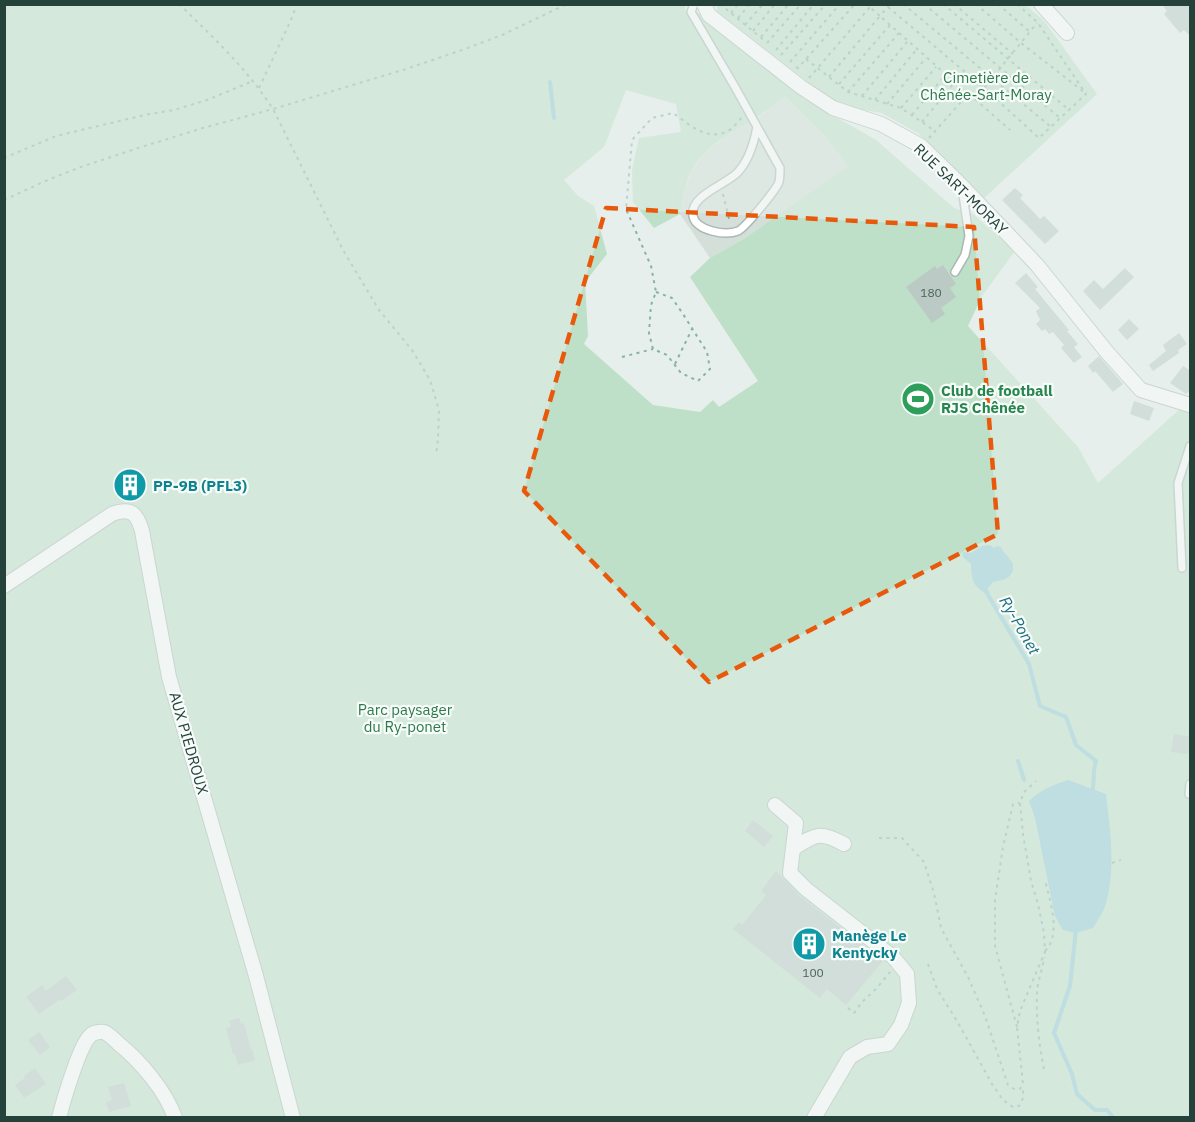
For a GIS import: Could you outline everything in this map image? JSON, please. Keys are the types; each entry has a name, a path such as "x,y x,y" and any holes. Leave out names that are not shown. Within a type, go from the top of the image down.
{"street":[{"name":"RUE SART-MORAY","path":"704,4 710,15 801,87 833,108 881,124 921,146 1037,265 1106,351 1142,390 1191,405"},
{"path":"1041,4 1067,33"},
{"name":"AUX PIEDROUX","path":"4,586 112,514 125,511 131,512 136,517 142,531 170,677 253,965 293,1118"},
{"path":"775,805 796,824 790,873 806,889 893,957 907,974 909,1002 902,1024 888,1044 867,1047 850,1057 813,1118"},
{"path":"794,848 811,837 828,835 844,843"},
{"path":"59,1118 86,1040 98,1032 104,1032 131,1053 154,1081 175,1118"}],"lane":[{"path":"694,4 691,12 749,111 780,168 779,183 774,192 739,231 731,233 702,228 696,223 693,208 705,193 737,173 745,163 755,139 757,127"},
{"path":"955,273 964,255 969,236 962,186"},
{"path":"1182,568 1178,483 1191,446"},
{"path":"1189,794 1191,784"}],"path":[{"path":"179,4 233,58 259,88 273,109 343,250 379,310 412,350 430,381 439,410 436,455"},
{"path":"259,88 297,4"},
{"path":"4,200 78,168 465,49 502,35 567,4"},
{"path":"720,4 767,43 801,4"},
{"path":"731,14 738,4"},
{"path":"737,19 750,4"},
{"path":"745,25 763,4"},
{"path":"753,31 776,4"},
{"path":"760,38 789,4"},
{"path":"814,4 776,50 781,55 826,4"},
{"path":"840,4 790,62 798,68 855,4"},
{"path":"924,4 1060,118"},
{"path":"943,4 1069,110"},
{"path":"954,4 1012,54"},
{"path":"976,4 1086,94"},
{"path":"998,4 1030,32"},
{"path":"1017,4 1038,23 1086,94"},
{"path":"906,5 1051,127"},
{"path":"801,87 868,6 1010,130"},
{"path":"829,77 889,6 1039,138 1086,94"},
{"path":"975,99 1038,23"},
{"path":"839,84 890,25"},
{"path":"848,92 899,33"},
{"path":"862,96 909,41"},
{"path":"875,100 917,49"},
{"path":"887,104 926,57"},
{"path":"806,59 848,92 901,108 935,131"},
{"path":"901,108 937,66"},
{"path":"912,116 946,75"},
{"path":"4,158 56,136 174,110 216,97 253,81"},
{"path":"922,122 955,82"},
{"path":"921,146 968,94"},
{"path":"653,349 649,333 651,305 656,292 651,266 626,209 632,140 652,118 673,113 698,131 714,135 729,130 749,111"},
{"path":"722,184 730,225 734,225"},
{"path":"622,357 653,349 667,356 681,373 698,381 710,369 707,352 672,298 656,292"},
{"path":"675,365 692,329"},
{"path":"1036,781 1024,792 1020,803 1031,881 1044,933 1043,969 1037,992 1039,1044 1044,1069"},
{"path":"928,964 937,988 992,1084 1003,1100 1013,1107 1019,1106 1023,1098 1023,1084 1017,1027 995,946 995,900 1003,847 1013,804 1020,803"},
{"path":"879,838 902,838 924,862 934,893 941,928 968,977 985,1016 1008,1085 1014,1089 1020,1089 1023,1084"},
{"path":"1112,863 1121,860"},
{"path":"1017,1027 1020,1011 1045,952 1049,948 1055,925 1047,884 1049,883"},
{"path":"848,1008 854,1013 899,964"}],"highlighted area":[{"path":"606,208 974,227 998,534 709,682 524,491"}],"shaded area":[{"path":"785,96 826,137 848,166 745,238 710,258 680,214 692,170 705,152 736,129 761,115"}],"green space":[{"name":"Parc paysager du Ry-ponet","path":"4,5 685,5 685,11 706,16 804,99 876,140 954,208 973,214 1015,251 982,296 968,326 1078,447 1098,483 1180,409 1190,413 1190,1117 5,1117","holes":["626,90 676,104 681,132 639,138 632,171 633,202 654,228 680,214 690,173 699,159 722,139 785,96 826,137 848,166 745,238 710,258 690,277 758,381 719,407 713,400 700,412 653,405 584,344 588,336 585,282 607,254 594,206 578,196 564,180 604,147"]},
{"name":"Cimetière de Chênée-Sart-Moray","path":"717,5 1026,5 1045,22 1097,94 982,200 919,134 882,113 839,106 717,11"}],"water":[{"path":"990,545 994,548 1001,547 1012,562 1013,569 1008,577 993,582 988,588 988,595 976,585 971,564 962,554 963,552 971,553 982,546"},
{"path":"1068,780 1106,794 1111,849 1111,876 1104,910 1093,928 1076,933 1063,930 1055,916 1035,818 1029,801 1047,788"}],"building":[{"path":"1162,4 1191,4 1191,37 1184,30 1180,33 1164,14 1167,11"},
{"path":"1015,188 1023,195 1020,198 1040,219 1044,216 1059,231 1045,244 1002,200"},
{"path":"943,265 956,284 950,288 956,297 941,308 945,314 932,323 906,287 935,266 937,269"},
{"path":"1125,268 1134,277 1100,310 1083,291 1094,280 1103,289"},
{"path":"1026,273 1038,287 1035,289 1078,344 1074,347 1082,357 1074,363 1061,348 1064,345 1053,332 1049,334 1045,329 1042,331 1036,324 1040,320 1036,311 1040,308 1015,283"},
{"path":"1129,319 1139,329 1127,340 1118,330"},
{"path":"1179,333 1187,344 1178,350 1179,353 1153,371 1149,365 1166,351 1163,345"},
{"path":"1099,356 1123,384 1113,392 1088,366"},
{"path":"1183,366 1191,371 1191,389 1186,394 1170,383"},
{"path":"1134,401 1154,408 1149,421 1130,414"},
{"path":"1174,734 1191,737 1188,754 1171,752"},
{"path":"753,820 773,836 764,847 745,831"},
{"name":"Manège Le Kentycky","path":"776,871 800,896 883,961 846,1005 827,989 820,998 733,929 739,922 742,925 766,895 761,891"},
{"path":"66,976 77,990 39,1014 26,997 42,985 46,991"},
{"path":"239,1018 241,1024 244,1023 255,1060 238,1065 226,1028 231,1027 229,1021"},
{"path":"39,1032 50,1047 40,1055 28,1040"},
{"path":"35,1068 46,1084 24,1098 15,1085"},
{"path":"124,1083 131,1106 109,1112 106,1102 112,1100 108,1087"}],"waterway":[{"name":"Ry-Ponet","path":"550,82 554,118"},
{"name":"Ry-Ponet","path":"986,590 1029,664 1040,706 1066,717 1076,745 1096,761 1092,793"},
{"name":"Ry-Ponet","path":"1018,761 1024,780"},
{"name":"Ry-Ponet","path":"1076,929 1070,986 1054,1033 1072,1074 1077,1094 1095,1110 1107,1110 1114,1118"}],"place":[{"name":"Club de football RJS Chênée","path":"918,399"},
{"name":"PP-9B (PFL3)","path":"130,485"},
{"name":"Manège Le Kentycky","path":"809,944"}]}
